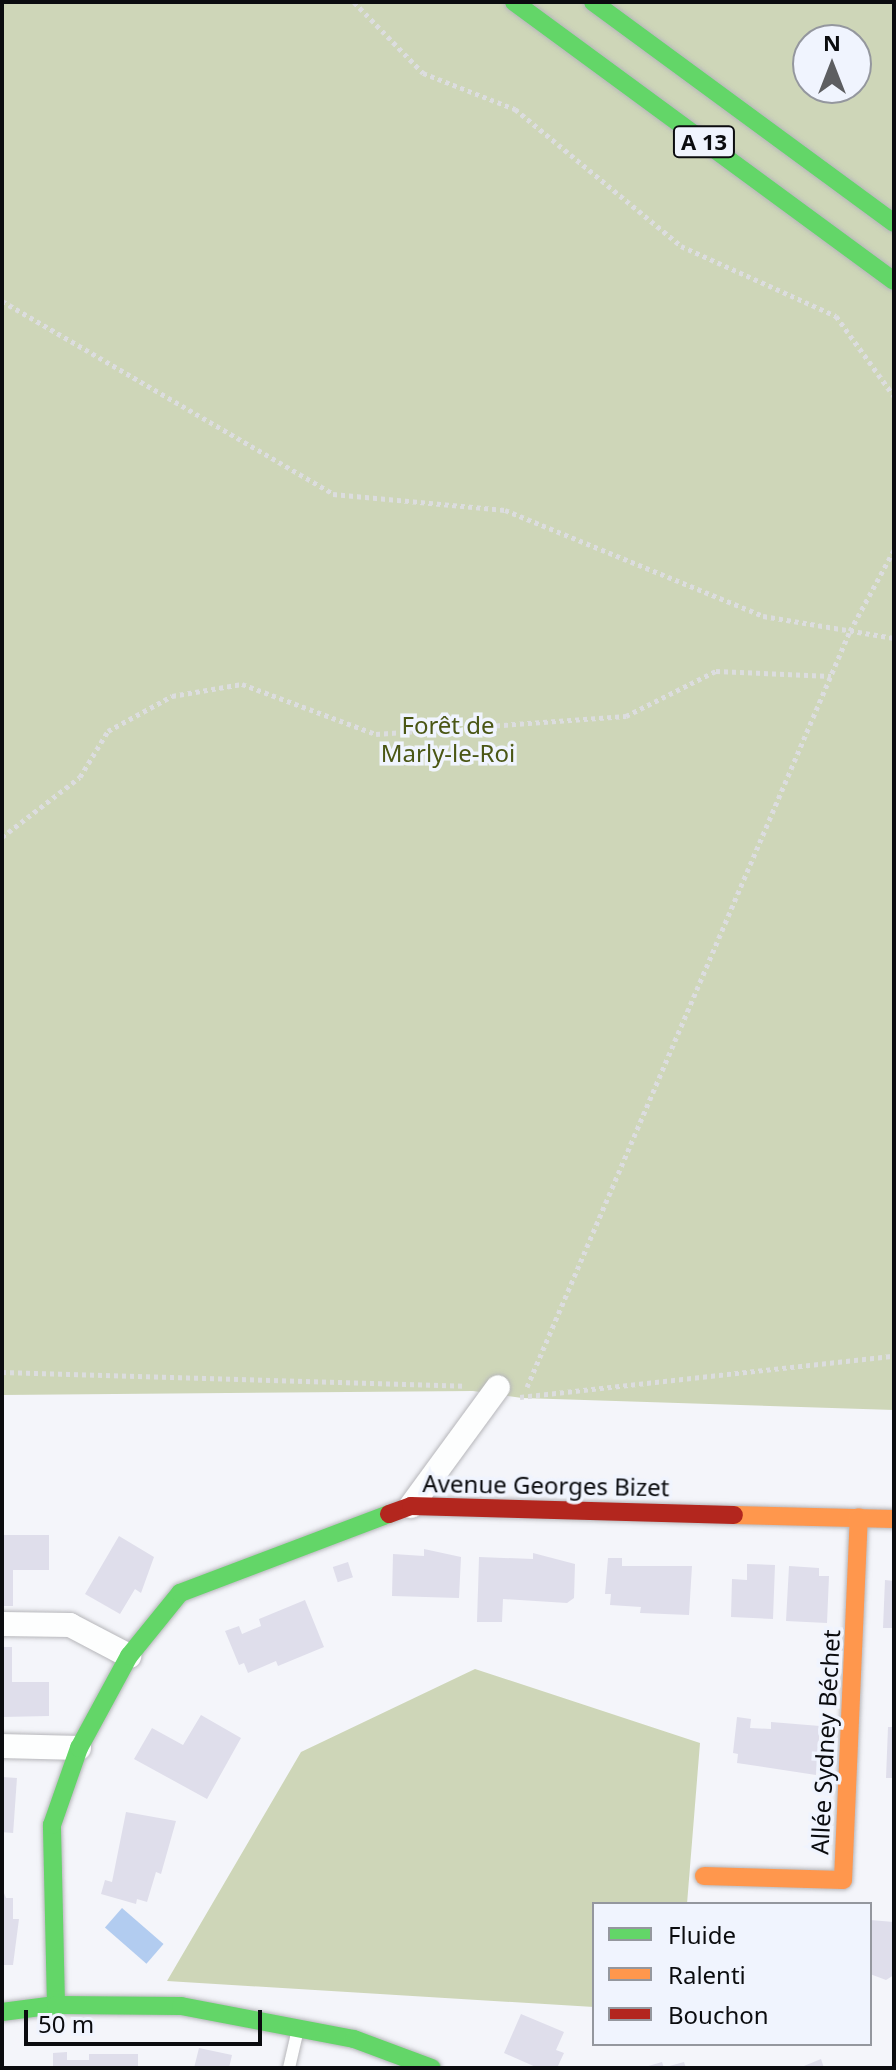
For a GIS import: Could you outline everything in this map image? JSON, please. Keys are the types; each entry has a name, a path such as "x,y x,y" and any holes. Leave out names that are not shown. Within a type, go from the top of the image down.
{"main road":[{"name":"A 13","path":"514,2 894,281"},
{"name":"A 13","path":"593,2 894,223"},
{"name":"Avenue Georges Bizet","path":"56,2005 52,1825 79,1748 129,1656 180,1593 411,1506 894,1519"},
{"name":"Allée Sydney Béchet","path":"704,1876 843,1880 859,1517"},
{"path":"2,2012 56,2005 181,2006 298,2025 354,2039 432,2068"}],"street":[{"path":"411,1506 498,1387"},
{"path":"2,1624 70,1625 129,1656"},
{"path":"2,1746 79,1748"}],"lane":[{"path":"289,2068 298,2025"}],"path":[{"path":"354,2 423,73 515,109 681,246 836,316 894,396"},
{"path":"2,301 333,494 505,510 763,616 894,638"},
{"path":"522,1398 850,631 894,550"},
{"path":"2,837 80,777 108,731 172,696 242,684 376,734 626,716 716,671 831,676"},
{"path":"2,1372 498,1387 522,1398 894,1356"}],"green space":[{"name":"Forêt de Marly-le-Roi","path":"2,2 894,2 894,1410 522,1398 473,1391 2,1395"},
{"path":"475,1669 700,1743 687,1902 592,1902 592,2007 167,1981 301,1752"}],"water":[{"path":"122,1908 164,1944 146,1964 105,1928"}],"building":[{"path":"2,1535 49,1535 49,1570 13,1570 13,1606 2,1606"},
{"path":"119,1536 154,1557 141,1593 135,1589 120,1614 85,1594"},
{"path":"424,1549 461,1557 459,1598 392,1596 393,1554 424,1556"},
{"path":"533,1553 575,1564 574,1598 567,1603 503,1599 502,1622 477,1622 479,1557 533,1559"},
{"path":"608,1558 622,1558 622,1566 692,1566 689,1615 640,1613 641,1607 610,1605 611,1594 605,1594"},
{"path":"348,1562 353,1577 338,1582 333,1567"},
{"path":"747,1564 775,1565 773,1619 731,1617 732,1579 747,1580"},
{"path":"789,1566 819,1568 819,1576 829,1576 827,1623 786,1621"},
{"path":"885,1580 894,1581 894,1628 883,1628"},
{"path":"305,1600 324,1647 278,1666 276,1661 248,1673 244,1663 239,1665 225,1631 239,1626 242,1634 261,1626 259,1619"},
{"path":"2,1647 12,1647 12,1682 49,1682 49,1716 2,1717"},
{"path":"201,1715 241,1738 207,1799 134,1759 152,1728 183,1745"},
{"path":"737,1717 751,1719 750,1728 771,1729 771,1722 820,1726 816,1775 737,1763 738,1754 733,1753"},
{"path":"888,1727 894,1727 894,1778 886,1778"},
{"path":"2,1777 17,1778 13,1833 2,1832"},
{"path":"126,1812 176,1821 161,1874 156,1872 147,1902 137,1899 136,1904 101,1894 105,1880 112,1882"},
{"path":"2,1888 6,1898 13,1898 13,1919 19,1919 13,1965 2,1965"},
{"path":"872,1920 894,1922 894,1975 886,1980 872,1975"},
{"path":"521,2014 564,2032 556,2050 564,2053 557,2068 538,2068 504,2053"},
{"path":"199,2048 232,2055 229,2068 194,2068"},
{"path":"67,2052 67,2060 89,2060 89,2054 138,2054 138,2068 53,2068 53,2053"},
{"path":"821,2059 824,2068 799,2068"},
{"path":"662,2062 664,2068 645,2068 645,2067"},
{"path":"684,2062 686,2068 666,2068 666,2067"}],"traffic: fast":[{"path":"514,2 894,281"},
{"path":"593,2 894,223"},
{"path":"56,2005 52,1825 79,1748 129,1656 180,1593 389,1514"},
{"path":"2,2012 56,2005 181,2006 354,2039 432,2068"}],"traffic: slow":[{"path":"734,1515 894,1519"},
{"path":"704,1876 843,1880 859,1517"}],"traffic: jam":[{"path":"389,1514 411,1506 734,1515"}]}
